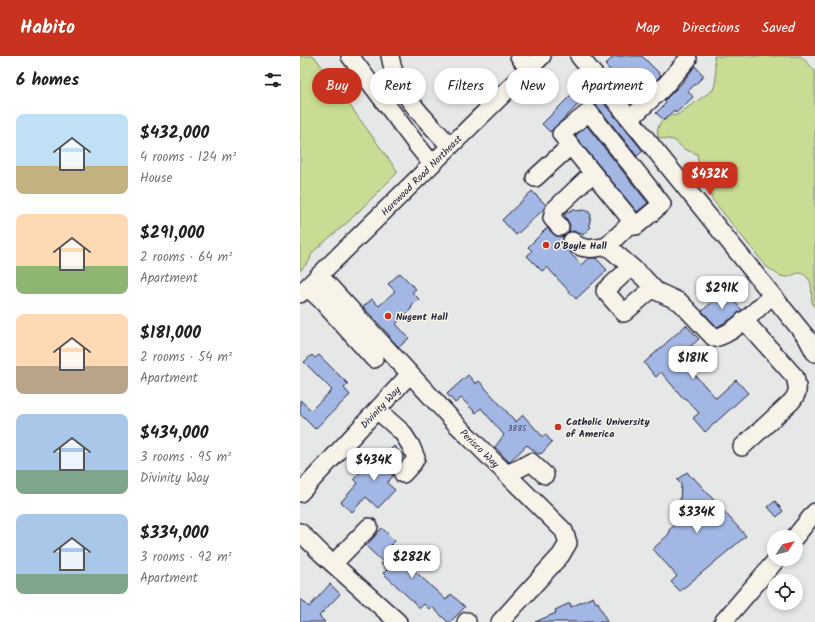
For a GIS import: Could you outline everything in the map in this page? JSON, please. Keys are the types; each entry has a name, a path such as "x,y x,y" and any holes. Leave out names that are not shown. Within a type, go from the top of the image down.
{"street":[{"path":"350,56 432,164"},
{"path":"390,56 402,91 450,146"},
{"name":"Harewood Road Northeast","path":"303,290 450,146 524,63 542,56"},
{"path":"578,56 807,338 815,353"},
{"path":"630,119 663,88 688,59"},
{"path":"589,112 662,204 636,226 570,146 561,134 589,112"},
{"path":"535,178 570,146"},
{"path":"636,170 657,153"},
{"path":"560,227 552,218 554,210 593,173"},
{"path":"572,241 577,246 591,250 607,246 632,222"},
{"path":"607,246 656,291 680,302 714,338 730,332 772,296"},
{"path":"631,267 605,291 624,312 653,288"},
{"name":"Perisco Way","path":"319,275 458,426 564,530 568,543 561,555 500,622"},
{"path":"303,290 321,300 374,359"},
{"path":"742,447 796,397 798,389 795,377 744,320"},
{"name":"Divinity Way","path":"300,493 410,374"},
{"path":"377,410 402,432 411,446 416,458 403,474"},
{"path":"506,474 531,462 545,475"},
{"path":"801,530 815,512"},
{"path":"333,564 368,527"},
{"path":"300,532 333,564 398,622"},
{"path":"724,622 771,566"}],"green space":[{"path":"300,56 314,56 323,68 312,68 312,104 349,104 398,172 349,221 316,249 311,255 310,260 300,271"},
{"path":"714,56 801,56 815,71 815,308 812,301 811,285 808,278 801,273 785,277 775,273 766,266 712,199 700,171 697,154 684,149 674,140 659,138 658,128 663,119 664,121 669,116 677,115 713,90 716,77"}],"building":[{"path":"614,56 642,56 654,68 608,68 605,65"},
{"path":"695,66 704,76 688,91 693,97 676,113 674,110 664,120 656,113 666,103 664,101 682,83"},
{"path":"657,71 661,75 657,79"},
{"path":"567,99 567,104 579,104 550,132 542,124"},
{"path":"594,104 605,104 643,151 637,156"},
{"path":"587,126 648,203 637,212 575,136"},
{"path":"532,191 546,205 544,209 516,235 502,220"},
{"path":"574,209 576,211 584,210 589,212 591,215 589,225 591,227 583,235 574,231 569,232 570,225 564,214"},
{"path":"547,228 556,236 564,236 562,240 563,245 581,265 588,258 596,258 607,270 576,299 547,267 542,271 527,256 532,251 528,247"},
{"name":"Nugent Hall","path":"400,273 416,289 412,292 419,299 396,324 409,338 399,347 363,307 372,299 379,306 395,291 388,284"},
{"path":"725,291 742,310 731,319 717,327 702,311"},
{"path":"686,325 699,339 685,351 688,355 682,360 694,374 716,398 736,380 748,393 705,432 693,418 699,413 684,397 683,398 661,372 656,377 644,363"},
{"path":"312,355 315,358 319,355 348,384 344,388 350,395 315,429 300,414 300,400 311,410 332,390 304,362"},
{"path":"468,375 476,384 479,381 516,422 523,415 543,437 545,434 552,442 541,454 538,454 527,445 509,462 495,447 504,435 481,408 476,413 461,398 455,403 447,394"},
{"path":"394,446 404,456 390,471 393,476 387,483 395,490 378,508 366,497 352,512 341,502 358,483 354,479 371,461 376,465"},
{"path":"687,472 746,536 680,591 671,582 677,576 653,549 669,534 669,530 679,521 681,484 677,480"},
{"path":"775,501 783,511 777,517 768,507"},
{"path":"382,528 395,541 389,547 446,600 451,594 465,607 450,622 448,622 432,607 429,609 424,604 420,608 383,573 387,570 381,564 383,562 366,546"},
{"path":"330,584 340,594 319,616 325,622 300,622 300,598 309,607"},
{"path":"593,597 596,603 598,602 607,622 535,622 556,613 555,610 570,603 571,607"}],"place":[{"name":"O'Boyle Hall","path":"546,245"},
{"name":"Nugent Hall","path":"388,316"},
{"name":"Catholic University of America","path":"558,427"}]}
